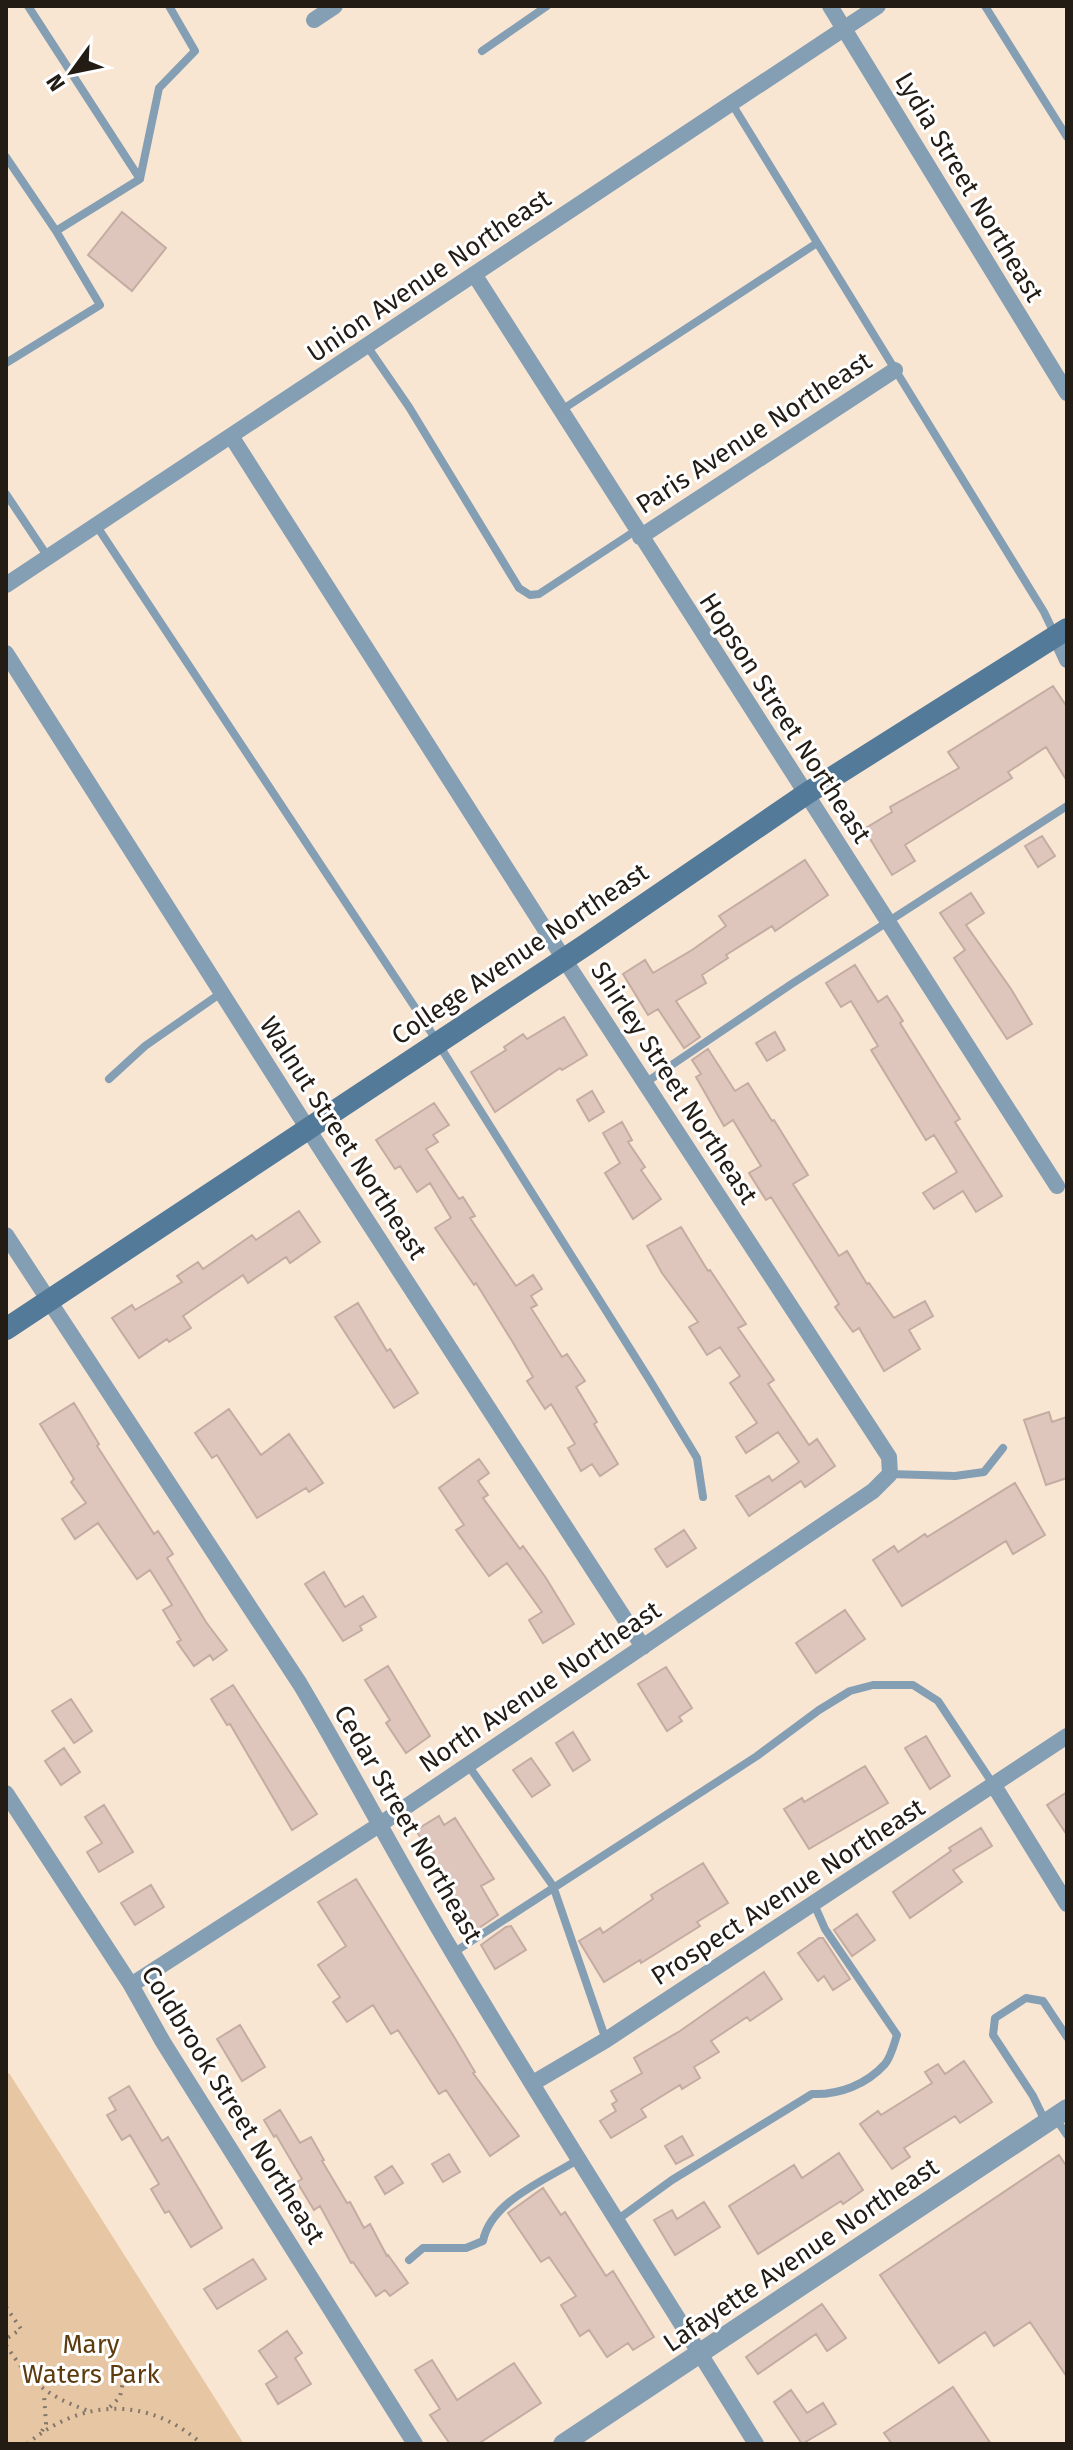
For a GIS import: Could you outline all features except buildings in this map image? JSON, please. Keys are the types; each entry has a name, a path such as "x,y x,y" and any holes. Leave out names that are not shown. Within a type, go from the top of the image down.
{"main road":[{"name":"College Avenue Northeast","path":"6,1329 564,959 806,794 1061,632"}],"street":[{"path":"314,20 335,6"},
{"name":"Lydia Street Northeast","path":"830,6 1067,393"},
{"name":"Union Avenue Northeast","path":"6,585 878,6"},
{"name":"Hopson Street Northeast","path":"474,274 1057,1186"},
{"name":"Paris Avenue Northeast","path":"638,534 895,370"},
{"name":"Shirley Street Northeast","path":"231,436 564,959 889,1457 890,1474"},
{"path":"1061,632 1067,660"},
{"name":"Walnut Street Northeast","path":"6,653 308,1129 643,1647"},
{"name":"Cedar Street Northeast","path":"6,1235 300,1684 453,1953 756,2444"},
{"name":"North Avenue Northeast","path":"131,1985 379,1825 873,1491 890,1474"},
{"name":"Prospect Avenue Northeast","path":"533,2083 606,2040 1067,1736"},
{"path":"993,1784 1067,1904"},
{"name":"Coldbrook Street Northeast","path":"6,1793 131,1985 163,2042 415,2444"},
{"name":"Lafayette Avenue Northeast","path":"563,2444 1056,2117"}],"lane":[{"path":"28,6 140,179"},
{"path":"56,231 140,179 159,88 195,51 169,6"},
{"path":"482,51 546,6"},
{"path":"985,6 1067,137"},
{"path":"731,103 1044,612 1061,632"},
{"path":"6,157 56,231 100,305 6,363"},
{"path":"560,412 817,243"},
{"path":"366,346 409,407 519,588 530,595 539,594 638,534"},
{"path":"6,494 49,557"},
{"path":"96,525 438,1043 697,1458 703,1497"},
{"path":"645,1083 1067,806"},
{"path":"109,1079 145,1046 222,993"},
{"path":"890,1474 955,1476 984,1472 1003,1448"},
{"path":"453,1953 757,1756 850,1691 873,1685 913,1685 938,1701 993,1784"},
{"path":"468,1765 553,1886 606,2040"},
{"path":"617,2220 672,2180 812,2094 834,2095 856,2086 887,2063 897,2035 825,1929 814,1904"},
{"path":"1067,2037 1043,2001 1026,1998 995,2018 993,2035 1033,2096 1056,2117 1067,2135"},
{"path":"409,2260 423,2248 466,2248 483,2241 486,2226 499,2209 579,2159"}],"path":[{"path":"6,2307 21,2329 6,2342 26,2375 49,2395 89,2411"},
{"path":"107,2408 120,2397 124,2376"},
{"path":"40,2388 46,2399 46,2424 40,2433"},
{"path":"27,2444 40,2433 89,2411 107,2408 128,2409 166,2418 184,2428 202,2444"}],"green space":[{"name":"Mary Waters Park","path":"9,2073 244,2444 6,2444 6,2075"}]}
